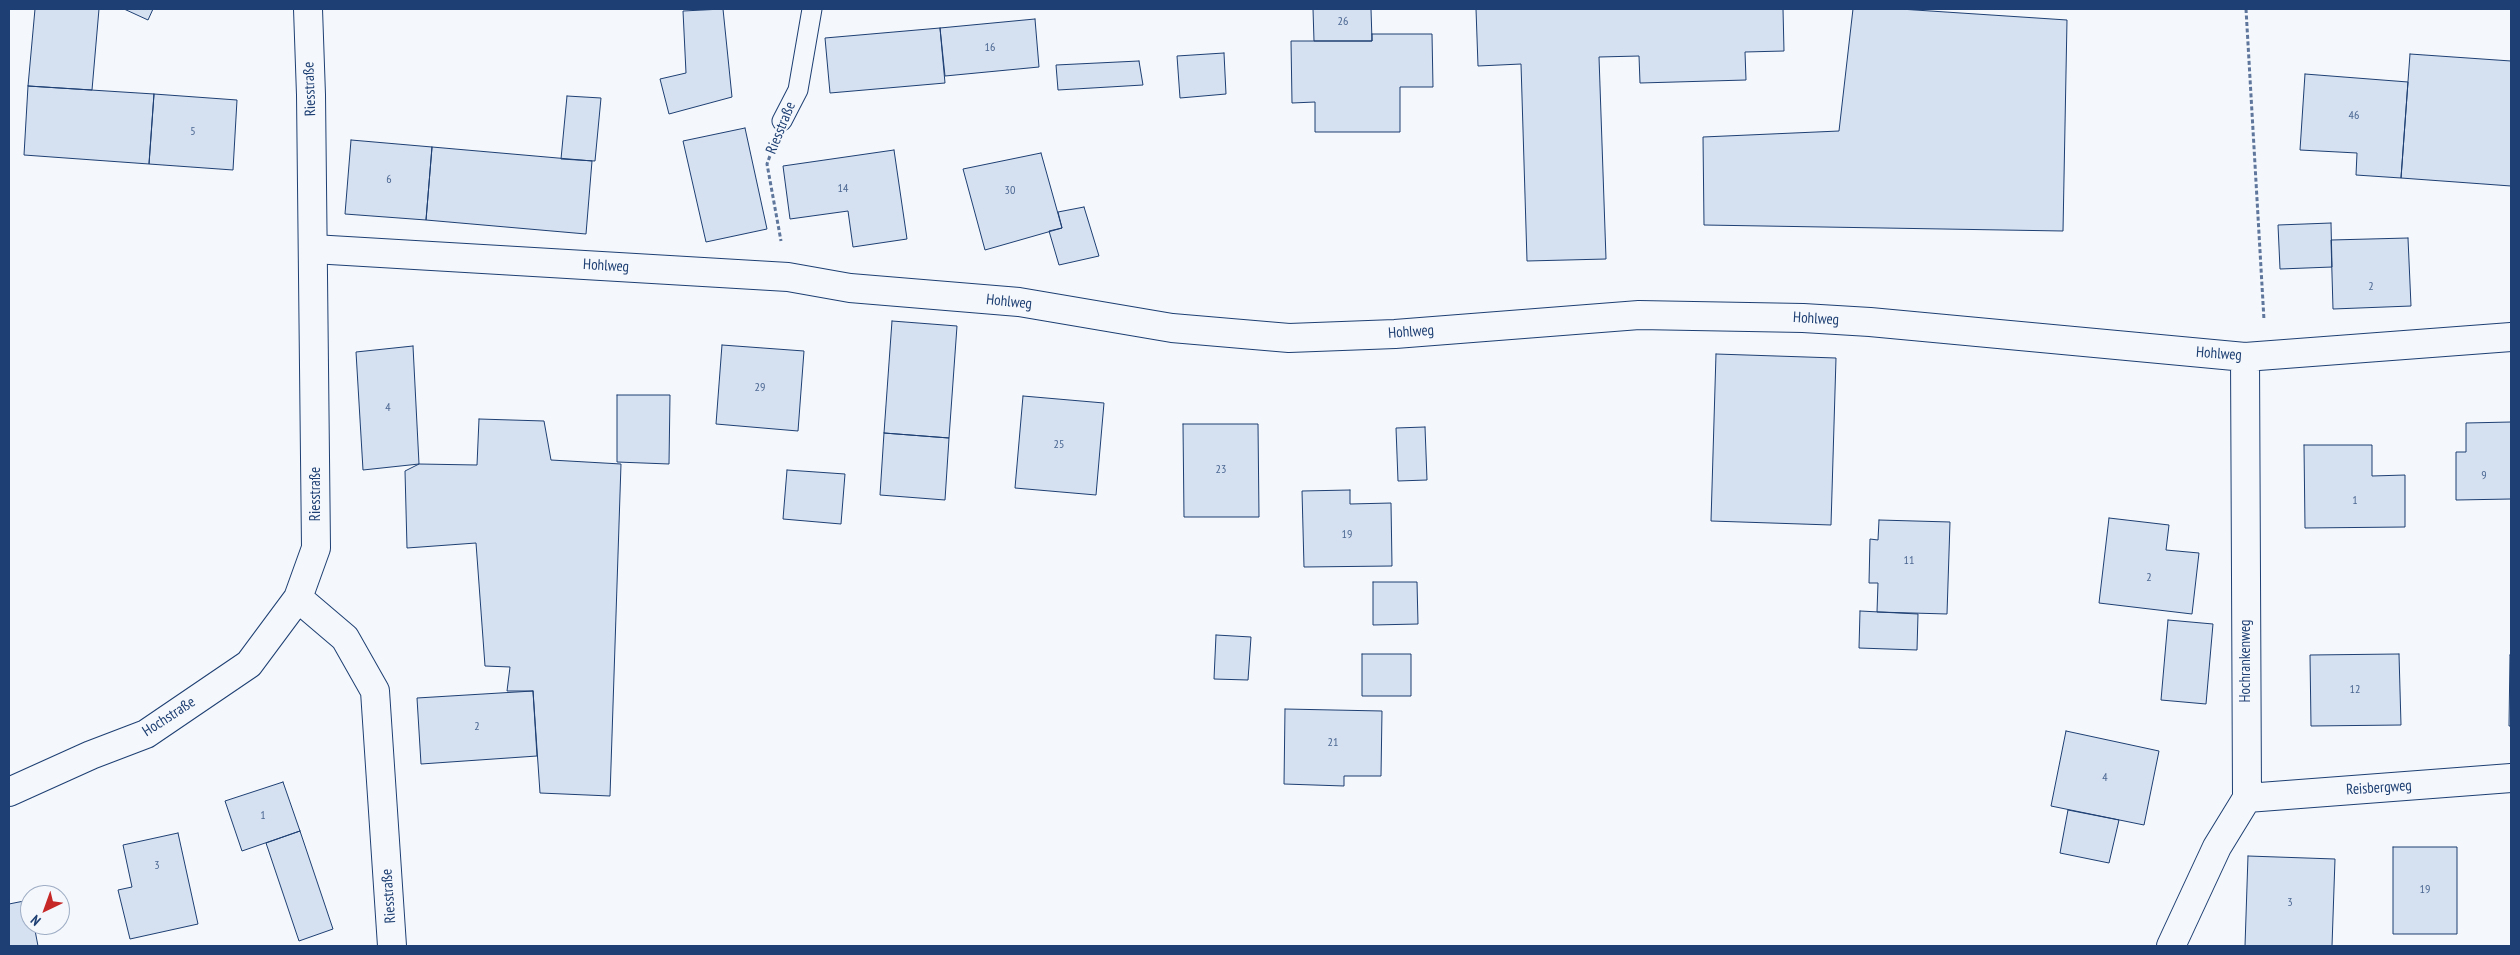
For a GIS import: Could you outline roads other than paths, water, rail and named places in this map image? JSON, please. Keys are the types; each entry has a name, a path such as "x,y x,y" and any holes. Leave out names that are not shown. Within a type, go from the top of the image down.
{"street":[{"name":"Riesstraße","path":"308,9 316,548 298,598 345,638 375,691 392,946"},
{"name":"Hohlweg","path":"313,249 788,277 850,288 1019,302 1172,328 1288,338 1395,334 1639,315 1803,318 2245,357 2511,337"},
{"name":"Hochrankenweg","path":"2245,357 2247,798"},
{"name":"Hochstraße","path":"9,792 91,755 146,734 249,664 298,598"},
{"name":"Reisbergweg","path":"2247,798 2511,778"},
{"path":"2171,946 2218,847 2247,798"}],"lane":[{"name":"Riesstraße","path":"782,121 798,90 812,9"}]}
